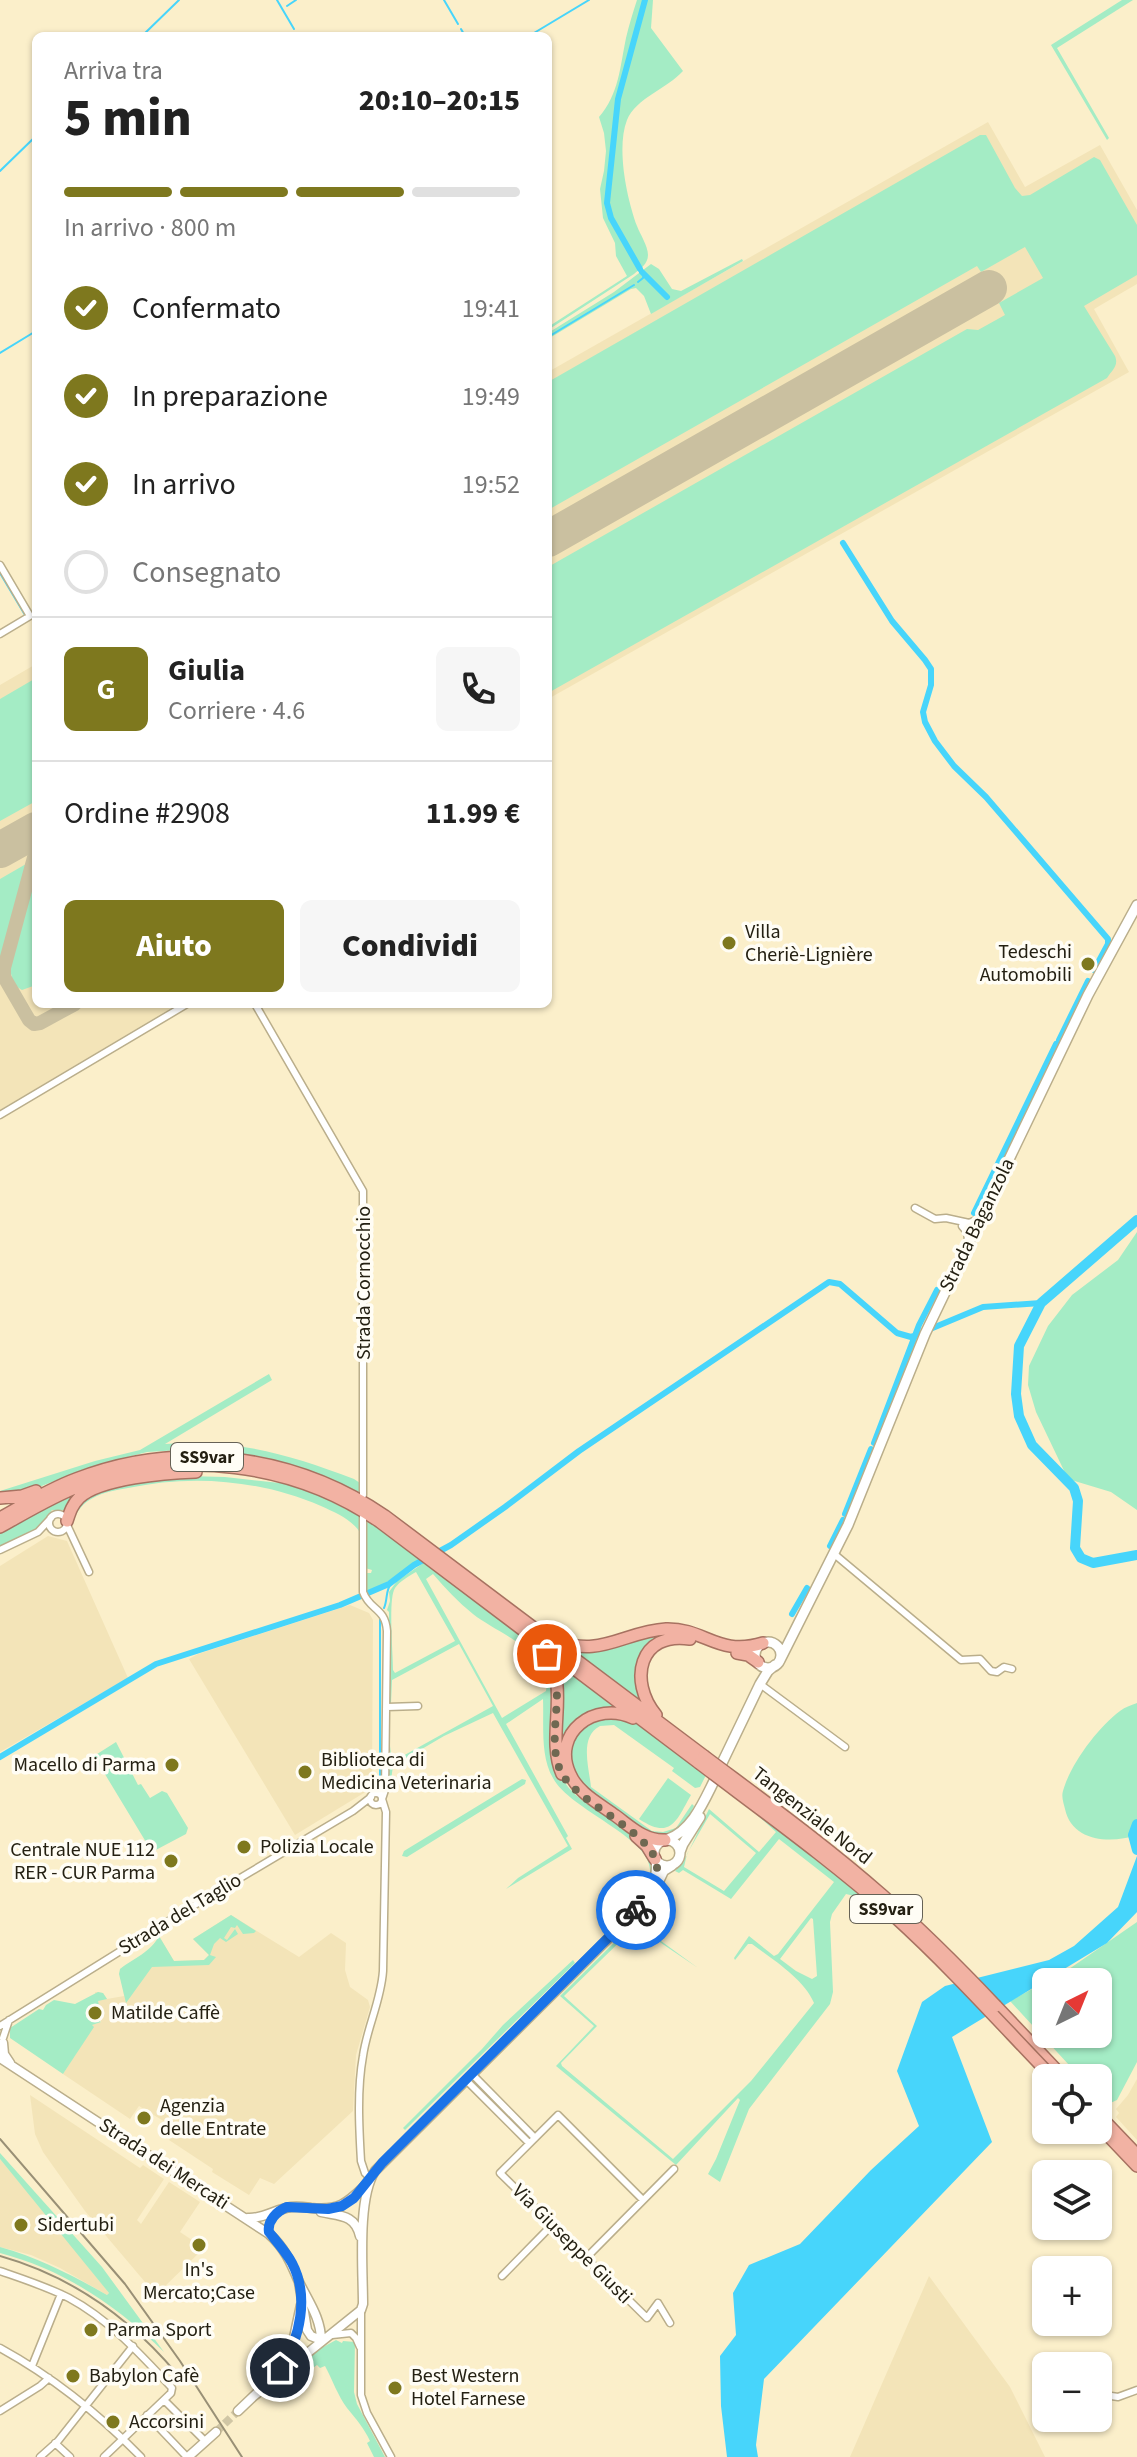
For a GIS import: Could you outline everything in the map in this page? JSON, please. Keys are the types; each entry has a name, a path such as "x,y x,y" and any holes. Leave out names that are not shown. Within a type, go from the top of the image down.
{"highway":[{"name":"SS9var","path":"0,1518 65,1483 116,1466 160,1458 195,1456 237,1459 312,1477 375,1510 515,1624 697,1756"},
{"name":"SS9var","path":"0,1527 70,1490 105,1477 166,1466 209,1465 288,1478 339,1498 405,1535"},
{"path":"0,1498 26,1495 83,1472 116,1466"},
{"path":"67,1523 73,1505 85,1493 137,1478 214,1472 288,1478"},
{"name":"SS9var","path":"458,1575 492,1596 813,1849 895,1918 954,1974 1040,2064"},
{"path":"492,1596 551,1637 575,1646 600,1646 667,1629 688,1632 735,1648 765,1643"},
{"path":"515,1624 521,1633 545,1651 554,1667 557,1683 557,1753 561,1772 582,1795 643,1842 655,1859"},
{"path":"697,1756 687,1739 657,1716 645,1698 640,1676 647,1654 661,1642 683,1638 746,1654 758,1662"},
{"path":"665,1840 643,1835 581,1790 571,1778 568,1768 567,1747 572,1733 583,1721 598,1713 613,1712 633,1718 670,1745 697,1756"},
{"name":"Tangenziale Nord","path":"697,1756 839,1859 901,1912 960,1968 1051,2064"},
{"path":"1112,2134 1137,2155"},
{"path":"1112,2134 1137,2166"}],"main road":[{"name":"Strada Baganzola","path":"722,1763 760,1684 778,1663 833,1553 857,1503 925,1332 1088,995 1137,905"},
{"path":"760,1684 756,1652 765,1643 777,1640 794,1629"},
{"path":"758,1662 765,1667 778,1663 781,1652 778,1647 765,1643"},
{"path":"702,1805 698,1821 683,1844 678,1860 672,1866 661,1865 655,1859 655,1848 683,1832 714,1781"},
{"path":"665,1840 675,1843 680,1852"}],"street":[{"path":"0,565 30,616 0,634"},
{"path":"0,1115 180,1008"},
{"name":"Strada Cornocchio","path":"257,1008 363,1191 363,1495"},
{"path":"915,1208 935,1219 954,1221 975,1230"},
{"path":"964,1224 982,1216"},
{"path":"964,1224 969,1243"},
{"path":"37,1533 51,1518 59,1513 64,1515 89,1572"},
{"path":"363,1517 364,1595 385,1616 387,1627 385,1791 376,1797"},
{"path":"51,1518 50,1525 77,1545"},
{"path":"0,1550 37,1533 64,1530 67,1523"},
{"path":"833,1553 961,1660 980,1659 991,1671 997,1672 1004,1667 1012,1669"},
{"path":"760,1684 845,1747"},
{"path":"387,1707 418,1706"},
{"path":"375,1805 381,1803 376,1797"},
{"path":"376,1797 385,1808 382,1980 364,2047 361,2072 361,2161 369,2181 364,2208 360,2347 362,2398 391,2457"},
{"name":"Strada del Taglio","path":"0,2026 376,1797"},
{"path":"375,1805 381,1808 384,1817"},
{"name":"Strada del Taglio","path":"354,1810 375,1805"},
{"path":"645,1898 655,1876 655,1859"},
{"path":"243,2215 254,2218 297,2206 328,2209 352,2200 382,2163 621,1927 655,1889 665,1870 672,1866"},
{"path":"9,2020 2,2041 10,2064"},
{"name":"Strada dei Mercati","path":"0,2058 272,2236 289,2257 324,2338"},
{"path":"469,2077 532,2141 558,2115 643,2200"},
{"name":"Via Giuseppe Giusti","path":"532,2141 500,2173 647,2318 658,2303 670,2323"},
{"path":"586,2258 674,2169"},
{"path":"311,2208 352,2220 359,2230 363,2256"},
{"path":"272,2236 269,2224 282,2209"},
{"path":"502,2276 552,2225"},
{"path":"0,2271 61,2294 87,2310 133,2346 172,2388 171,2393 104,2457"},
{"name":"Strada dei Mercati","path":"299,2282 307,2332 324,2338"},
{"path":"32,2366 61,2294"},
{"name":"Strada dei Mercati","path":"254,2396 290,2353 298,2329 301,2305"},
{"path":"324,2338 361,2310"},
{"path":"324,2338 351,2333 360,2347"},
{"name":"Strada dei Mercati","path":"238,2411 324,2338"},
{"path":"40,2457 55,2443 133,2346"},
{"path":"0,2349 49,2378 141,2457"},
{"path":"0,2411 49,2378"},
{"path":"1112,2396 1137,2390"},
{"path":"164,2400 205,2441"},
{"path":"147,2415 188,2457 216,2432"},
{"path":"55,2443 70,2457"}],"shaded area":[{"path":"988,122 1025,187 1100,145 1137,210 1137,284 1094,309 1129,372 552,697 552,370"},
{"path":"32,666 32,1008 171,1008 0,1110 0,685"},
{"path":"48,1536 67,1541 128,1678 0,1752 0,1566"},
{"path":"350,1605 369,1613 373,1620 372,1788 295,1835 189,1659"},
{"path":"231,1915 299,1957 331,1933 346,1943 345,1970 350,1987 368,2000 370,2007 356,2055 353,2111 274,2184 260,2178 249,2195 169,2140 175,2128 139,2106 130,2119 63,2074 93,2027 91,2025 101,2022 95,1992 103,1993 107,1999 124,1996 120,1969 151,1949 159,1936 174,1961 204,1960 209,1955 193,1939"},
{"path":"1137,2079 1137,2140 1116,2117 1119,2113 1116,2109"},
{"path":"30,2095 140,2168 143,2165 164,2179 137,2220 141,2224 169,2182 200,2202 180,2232 204,2248 156,2295 85,2211 43,2152 35,2134"},
{"path":"0,2159 67,2239 109,2293 107,2295 60,2268 31,2255 0,2247"},
{"path":"929,2276 1010,2387 1045,2457 850,2457"}],"green space":[{"path":"637,0 653,0 651,28 683,71 637,105 624,131 623,159 627,188 648,258 634,274 552,327 552,324 627,276 616,256 615,243 603,218 600,189 606,151 599,117 615,90"},
{"path":"1122,0 1133,0 1057,48 1109,138 1107,140 1051,45"},
{"path":"980,135 986,135 1022,196 1030,195 1094,157 1100,160 1137,225 1137,275 1084,306 1116,359 1116,365 1107,378 552,691 552,565 967,329 978,330 1005,315 999,303 1043,278 1025,247 981,272 977,266 552,508 552,380"},
{"path":"742,259 651,314 644,296 636,288 631,289 552,337 552,331 614,292 651,264 659,269 672,289 681,291"},
{"path":"32,680 32,803 0,821 0,699"},
{"path":"26,864 0,959 0,879"},
{"path":"32,889 32,986 22,990 14,985 10,970"},
{"path":"1137,1232 1137,1510 1111,1492 1068,1479 1036,1412 1028,1385 1029,1366 1048,1326 1072,1295 1118,1260"},
{"path":"269,1374 272,1380 165,1444 216,1444 262,1450 354,1479 360,1483 361,1493 299,1467 262,1457 196,1449 147,1452 90,1467 34,1489 0,1495 0,1491 140,1450"},
{"path":"186,1476 289,1484 313,1492 361,1517 361,1534 343,1517 298,1497 226,1482 177,1481 106,1493 86,1502 73,1521 73,1512 90,1495 119,1485"},
{"path":"84,1490 66,1510 52,1510 40,1527 0,1546 0,1533"},
{"path":"365,1519 420,1559 384,1584 366,1591 365,1573 372,1570 365,1568"},
{"path":"425,1562 536,1647 549,1661 563,1779 588,1805 639,1841 649,1856 649,1876 647,1858 637,1846 575,1801 553,1778 544,1750 543,1699 506,1724 568,1836 566,1838 572,1849 506,1889 568,1846 493,1713 444,1736 393,1766 388,1786 390,1746 392,1762 493,1706 459,1644 392,1680 389,1702 387,1610 389,1592 397,1581","holes":["416,1572 455,1641 395,1673 391,1626 393,1594 399,1583","433,1574 473,1614 532,1654 546,1677 546,1691 502,1718 426,1579"]},
{"path":"672,1632 636,1670 641,1701 576,1653 658,1633"},
{"path":"567,1670 615,1706 601,1709 561,1749 560,1676"},
{"path":"1137,1703 1137,1835 1116,1839 1094,1838 1084,1834 1069,1820 1063,1791 1078,1758 1094,1736 1120,1711"},
{"path":"596,1717 630,1719 706,1775 700,1787 695,1788 672,1771 674,1768 614,1725 600,1726 589,1737 587,1753 591,1787 652,1831 676,1828 692,1804 691,1813 679,1828 654,1836 578,1784 568,1755 575,1733"},
{"path":"116,1742 138,1785 141,1784 150,1798 162,1791 167,1793 188,1828 186,1834 152,1852 94,1756"},
{"path":"668,1778 691,1795 677,1819 659,1828 639,1819"},
{"path":"522,1779 526,1780 525,1784 407,1857 402,1856 404,1851"},
{"path":"745,1804 863,1897 846,1894 832,1914 833,1992 830,2004 749,2109 720,2182 708,2174 740,2100 738,2098 676,2165 556,2066 594,2026 560,1996 635,1922 698,1968 636,1926 564,1996 597,2026 561,2063 562,2066 673,2159 751,2081 814,2003 795,1978 752,1944 748,1944 734,1958 749,1936 774,1956 778,1954 834,1882 779,1839 731,1899 683,1870 679,1873 675,1871 687,1855 684,1867 724,1891 756,1853 710,1814 689,1850 709,1809 759,1852 776,1832","holes":["811,1918 817,1976 812,1979 780,1959"]},
{"path":"231,1915 256,1931 243,1934 237,1925 231,1927 224,1938 227,1940 235,1929 238,1934 226,1942 220,1938 214,1944 210,1955 216,1957 209,1965 152,1967 126,2003 120,1969 147,1951 159,1936 174,1961 204,1960 209,1955 193,1939"},
{"path":"1137,1922 1137,2062 1117,2100 1112,2102 1112,2064 1068,2064 1053,2048 1112,2048 1112,1968 1070,1968"},
{"path":"573,1960 575,1963 405,2130 403,2128 503,2025"},
{"path":"1032,1989 1032,2025 1010,2001"},
{"path":"98,1992 107,1999 98,2001 99,2005 92,2011 94,2018 101,2022 92,2025 94,2027 63,2074 10,2038 10,2028 39,2009 43,2010 54,2000 75,2004"},
{"path":"0,2153 102,2267 164,2352 128,2320 89,2292 46,2269 0,2253 0,2247 28,2256 107,2295 109,2293 0,2159"},
{"path":"336,2340 355,2342 354,2392 357,2404 385,2457 374,2457 367,2443 370,2441 368,2436 344,2403 325,2366 320,2368 317,2365 302,2376 304,2380 297,2383 298,2375 314,2352"}],"water":[{"path":"1137,1856 1137,1912 1107,1943 1066,1968 1032,1968 1032,1988 952,2037 992,2142 764,2379 756,2445 758,2457 727,2457 721,2406 720,2356 736,2335 733,2293 749,2265 800,2244 871,2170 919,2126 897,2071 922,2002 945,1986 1049,1960 1074,1946 1118,1907"}],"waterway":[{"path":"146,32 179,0"},
{"path":"277,0 294,29"},
{"path":"287,6 296,0"},
{"path":"444,0 458,24"},
{"path":"536,32 589,0"},
{"path":"640,269 611,218 607,203 618,99 645,0"},
{"path":"0,171 32,140"},
{"path":"642,272 667,297"},
{"path":"638,282 644,274"},
{"path":"552,335 634,285"},
{"path":"0,353 32,333"},
{"path":"843,543 892,621 931,669 931,685 923,712 935,741 1108,939 1094,970"},
{"path":"0,573 25,615"},
{"path":"1059,1040 1088,981"},
{"path":"974,1213 1056,1044"},
{"path":"1137,1220 1041,1303 1019,1346 1016,1394 1019,1416 1032,1445 1074,1488 1078,1501 1075,1548 1081,1558 1093,1563 1137,1555"},
{"path":"0,1757 156,1664 340,1605 389,1584 414,1565 451,1545 579,1451 829,1282 840,1284 897,1333 911,1337 983,1307 1041,1303"},
{"path":"874,1443 919,1325 937,1290"},
{"path":"845,1514 871,1449"},
{"path":"830,1546 843,1520"},
{"path":"384,1608 392,1582"},
{"path":"792,1614 807,1588"},
{"path":"380,1616 380,1782"},
{"path":"1137,1824 1133,1835 1137,1850"}],"taxiway":[{"path":"32,865 4,977 34,1024 68,1008"}],"runway":[{"path":"552,537 989,288"},
{"path":"0,850 32,832"}],"tunnel":[{"path":"216,2432 238,2411"}],"railway":[{"path":"0,2139 125,2284 180,2361 242,2457"},
{"path":"0,2256 51,2275 98,2302 140,2335 177,2374"}],"way so far":[{"path":"547,1654 556,1678 557,1753 561,1772 582,1795 643,1842 657,1864 646,1897 636,1910"}],"place":[{"name":"Villa Cheriè-Lignière","path":"729,943"},
{"name":"Tedeschi Automobili","path":"1088,964"},
{"name":"Macello di Parma","path":"172,1765"},
{"name":"Biblioteca di Medicina Veterinaria","path":"305,1772"},
{"name":"Polizia Locale","path":"244,1847"},
{"name":"Centrale NUE 112 RER - CUR Parma","path":"171,1861"},
{"name":"Matilde Caffè","path":"95,2013"},
{"name":"Agenzia delle Entrate","path":"144,2118"},
{"name":"Sidertubi","path":"21,2225"},
{"name":"In's Mercato;Case","path":"199,2245"},
{"name":"Parma Sport","path":"91,2330"},
{"name":"Babylon Cafè","path":"73,2376"},
{"name":"Best Western Hotel Farnese","path":"395,2388"},
{"name":"Accorsini","path":"113,2422"}],"route":[{"path":"280,2368 296,2337 301,2305 296,2271 269,2232 271,2220 287,2207 328,2209 351,2201 382,2163 636,1910"}]}
